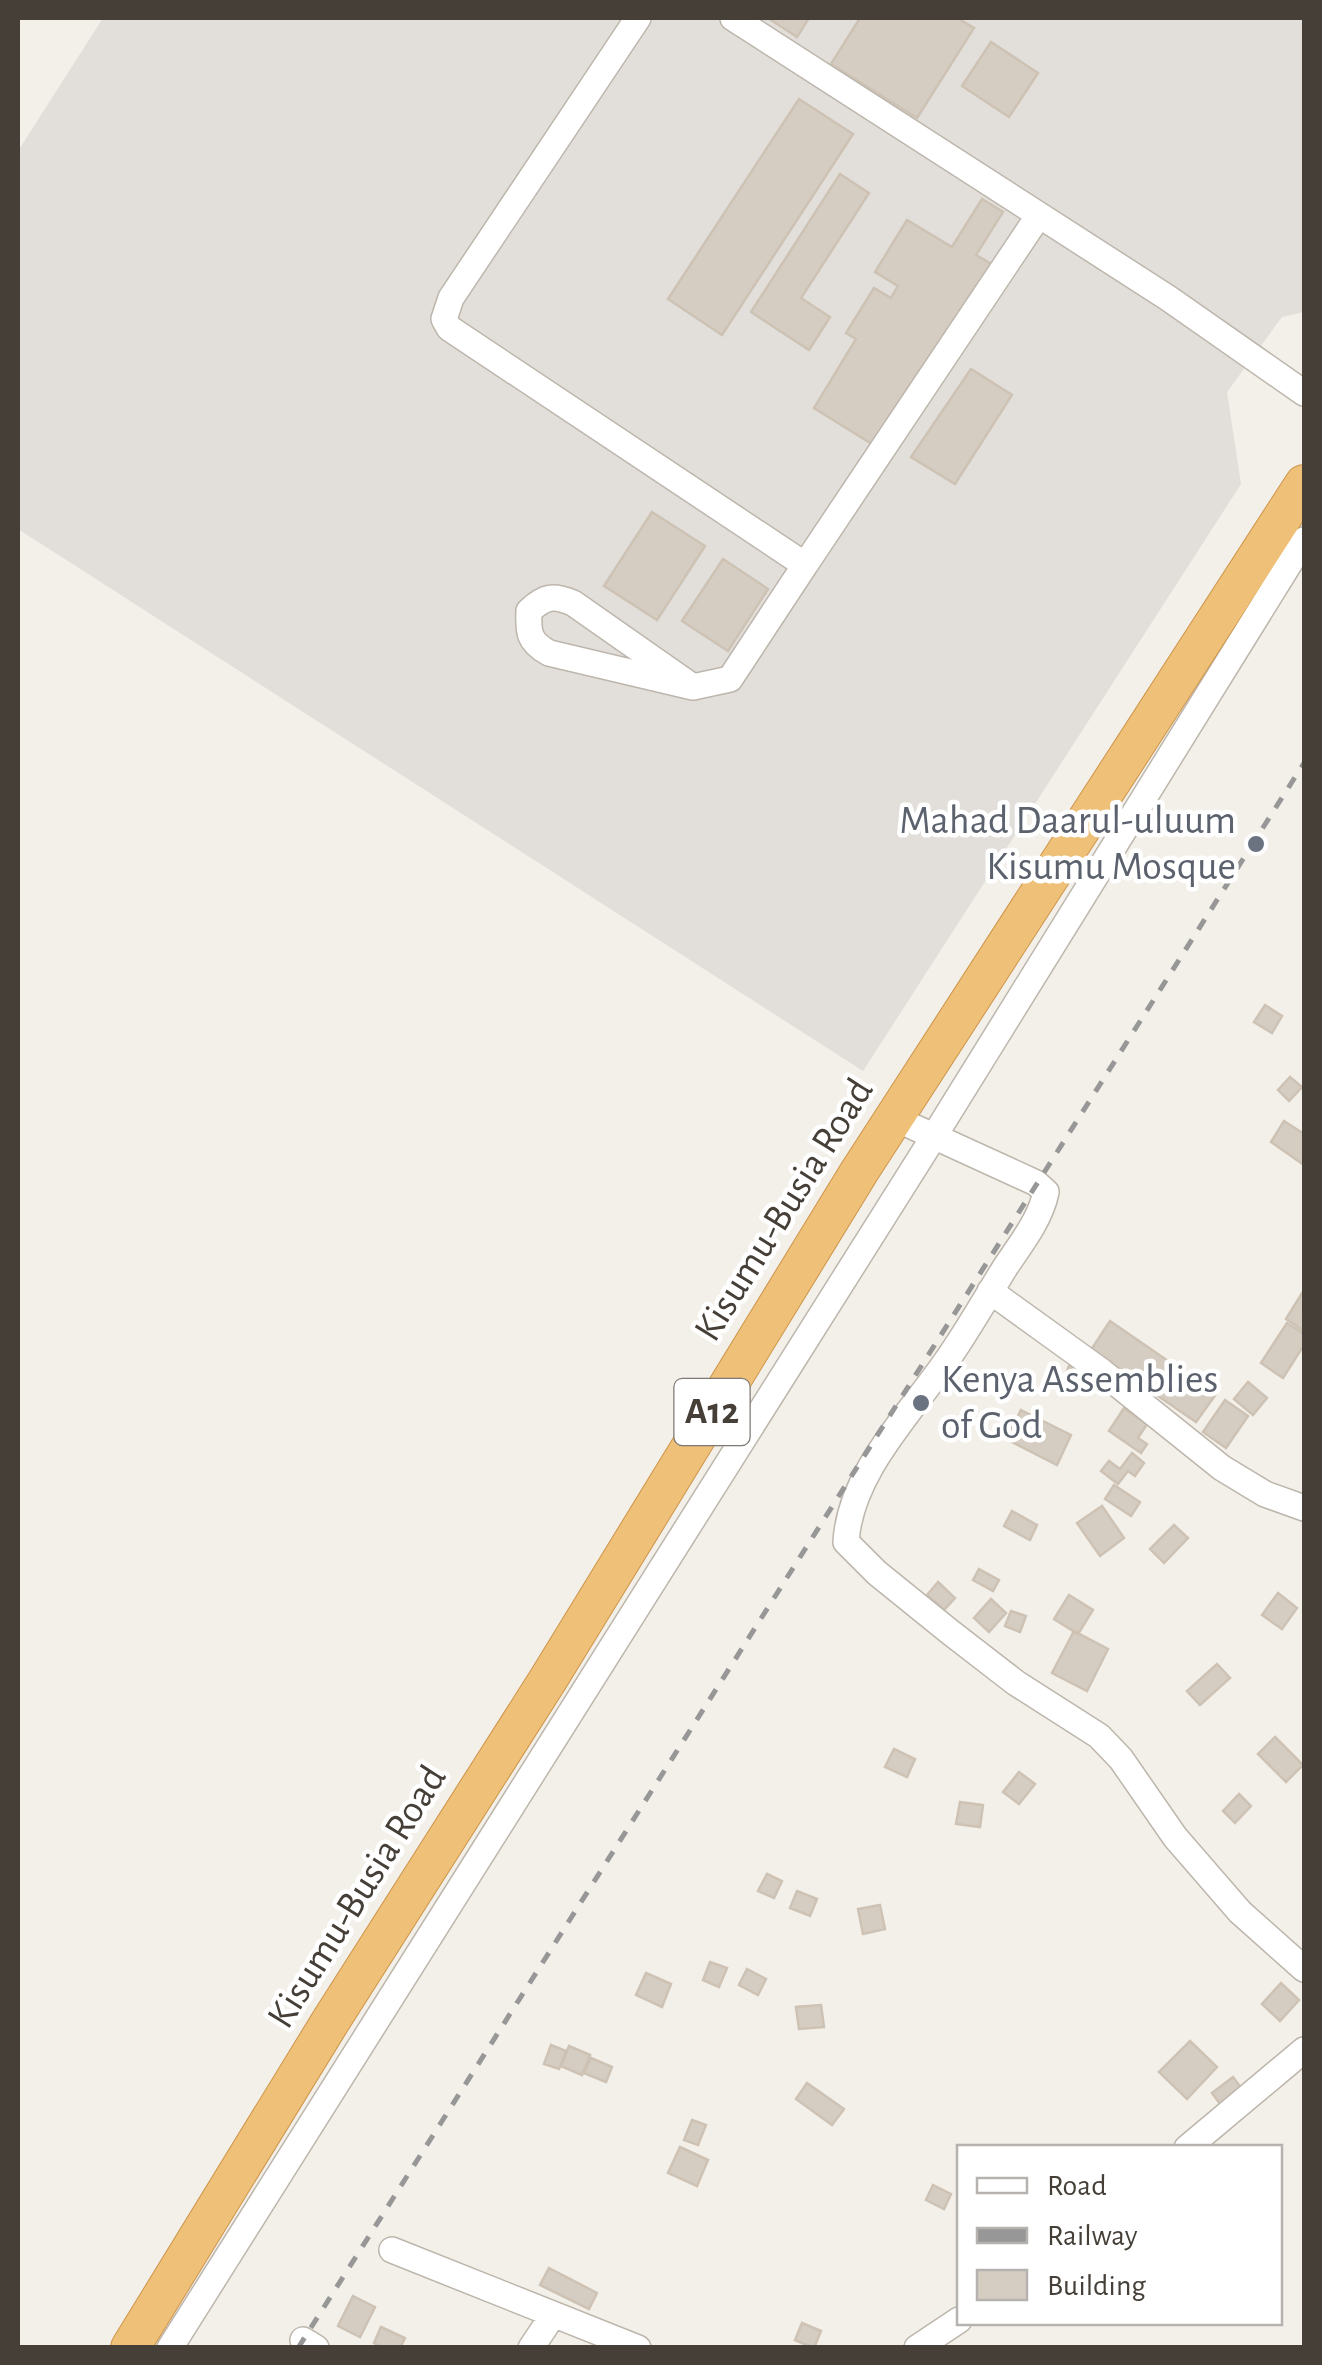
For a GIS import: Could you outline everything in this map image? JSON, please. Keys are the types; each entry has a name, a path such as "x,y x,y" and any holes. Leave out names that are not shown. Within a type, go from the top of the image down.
{"highway":[{"name":"Kisumu-Busia Road","path":"130,2348 330,2022 550,1678 894,1118 1304,484"}],"street":[{"path":"638,18 451,298 444,319 449,328 806,565"},
{"path":"733,18 1168,298 1304,393"},
{"path":"693,686 573,602 556,596 542,598 529,611 528,633 534,645 548,653 693,686 730,679 1039,215"},
{"path":"170,2348 933,1138 1304,540"},
{"path":"894,1118 1036,1183 1046,1192 1027,1233 990,1292 867,1476 850,1512 846,1542 877,1573 950,1632 1098,1736 1240,1912 1304,1969"},
{"path":"990,1292 1101,1371 1222,1468 1265,1494 1304,1508"},
{"path":"1190,2145 1304,2050"},
{"path":"392,2250 638,2348"},
{"path":"531,2348 554,2315"},
{"path":"917,2348 957,2322"}],"shaded area":[{"path":"103,18 1304,18 1304,312 1282,317 1227,392 1241,484 863,1071 18,529 18,151"}],"building":[{"path":"768,18 809,18 797,37"},
{"path":"860,18 957,18 974,28 917,118 831,64"},
{"path":"991,42 1038,73 1009,117 962,86"},
{"path":"799,99 853,134 722,335 668,299"},
{"path":"840,174 869,193 801,298 830,317 809,350 751,312"},
{"path":"982,199 1003,212 976,255 993,265 880,449 814,408 856,339 846,333 874,288 891,298 898,286 875,272 907,220 952,247"},
{"path":"971,369 1012,395 955,484 911,457"},
{"path":"652,512 705,546 657,620 604,586"},
{"path":"723,559 768,589 728,651 682,621"},
{"path":"1265,1005 1282,1016 1272,1033 1254,1022"},
{"path":"1290,1077 1302,1087 1289,1101 1278,1090"},
{"path":"1284,1121 1304,1134 1304,1165 1271,1142"},
{"path":"1304,1290 1304,1331 1286,1319"},
{"path":"1110,1321 1216,1394 1196,1422 1091,1350"},
{"path":"1287,1323 1304,1334 1304,1345 1283,1378 1261,1363"},
{"path":"1069,1366 1083,1372 1076,1388 1062,1383"},
{"path":"1248,1382 1267,1398 1253,1415 1234,1399"},
{"path":"1225,1400 1248,1416 1226,1448 1203,1432"},
{"path":"1124,1408 1147,1424 1138,1438 1147,1444 1141,1453 1109,1431"},
{"path":"1021,1410 1071,1435 1057,1465 1006,1439"},
{"path":"1132,1453 1144,1463 1135,1476 1128,1471 1118,1484 1101,1471 1109,1461 1120,1469"},
{"path":"1114,1485 1140,1502 1131,1516 1105,1499"},
{"path":"1102,1506 1124,1538 1100,1556 1077,1523"},
{"path":"1012,1511 1037,1525 1030,1540 1004,1526"},
{"path":"1174,1525 1188,1538 1164,1563 1150,1549"},
{"path":"979,1569 999,1580 993,1591 973,1580"},
{"path":"938,1582 955,1598 944,1610 927,1595"},
{"path":"1278,1593 1297,1608 1282,1629 1262,1615"},
{"path":"1069,1595 1093,1610 1078,1634 1054,1619"},
{"path":"991,1599 1006,1613 989,1632 974,1618"},
{"path":"1011,1611 1026,1616 1020,1632 1005,1626"},
{"path":"1074,1631 1108,1649 1087,1691 1052,1673"},
{"path":"1217,1664 1230,1678 1200,1705 1187,1691"},
{"path":"1275,1737 1303,1765 1286,1782 1258,1754"},
{"path":"894,1749 915,1759 907,1777 885,1767"},
{"path":"1019,1772 1035,1784 1019,1804 1003,1792"},
{"path":"1239,1794 1251,1806 1235,1823 1223,1811"},
{"path":"960,1802 983,1805 980,1827 956,1824"},
{"path":"767,1874 782,1881 774,1898 758,1891"},
{"path":"797,1891 817,1899 810,1916 790,1908"},
{"path":"880,1905 885,1929 863,1934 858,1909"},
{"path":"710,1962 727,1968 719,1987 703,1980"},
{"path":"747,1969 766,1979 758,1995 739,1985"},
{"path":"646,1973 671,1984 662,2007 636,1995"},
{"path":"1281,1983 1299,2000 1280,2021 1262,2004"},
{"path":"821,2005 824,2027 799,2029 796,2007"},
{"path":"1190,2041 1217,2067 1187,2099 1159,2072"},
{"path":"551,2045 566,2051 559,2069 544,2064"},
{"path":"569,2046 590,2055 582,2075 561,2066"},
{"path":"591,2058 612,2067 606,2082 584,2073"},
{"path":"1233,2077 1244,2092 1223,2108 1212,2093"},
{"path":"807,2083 844,2109 832,2125 796,2099"},
{"path":"692,2120 706,2125 698,2145 684,2140"},
{"path":"680,2147 708,2160 697,2186 668,2173"},
{"path":"933,2185 951,2194 944,2209 926,2200"},
{"path":"549,2268 597,2293 589,2309 540,2285"},
{"path":"353,2296 375,2307 360,2337 338,2326"},
{"path":"802,2323 821,2331 814,2348 795,2340"},
{"path":"381,2327 405,2338 400,2348 383,2348 374,2343"}],"railway":[{"path":"298,2348 1304,763"}],"place":[{"name":"Mahad Daarul-uluum Kisumu Mosque","path":"1256,844"},
{"name":"Kenya Assemblies of God","path":"921,1403"}]}
